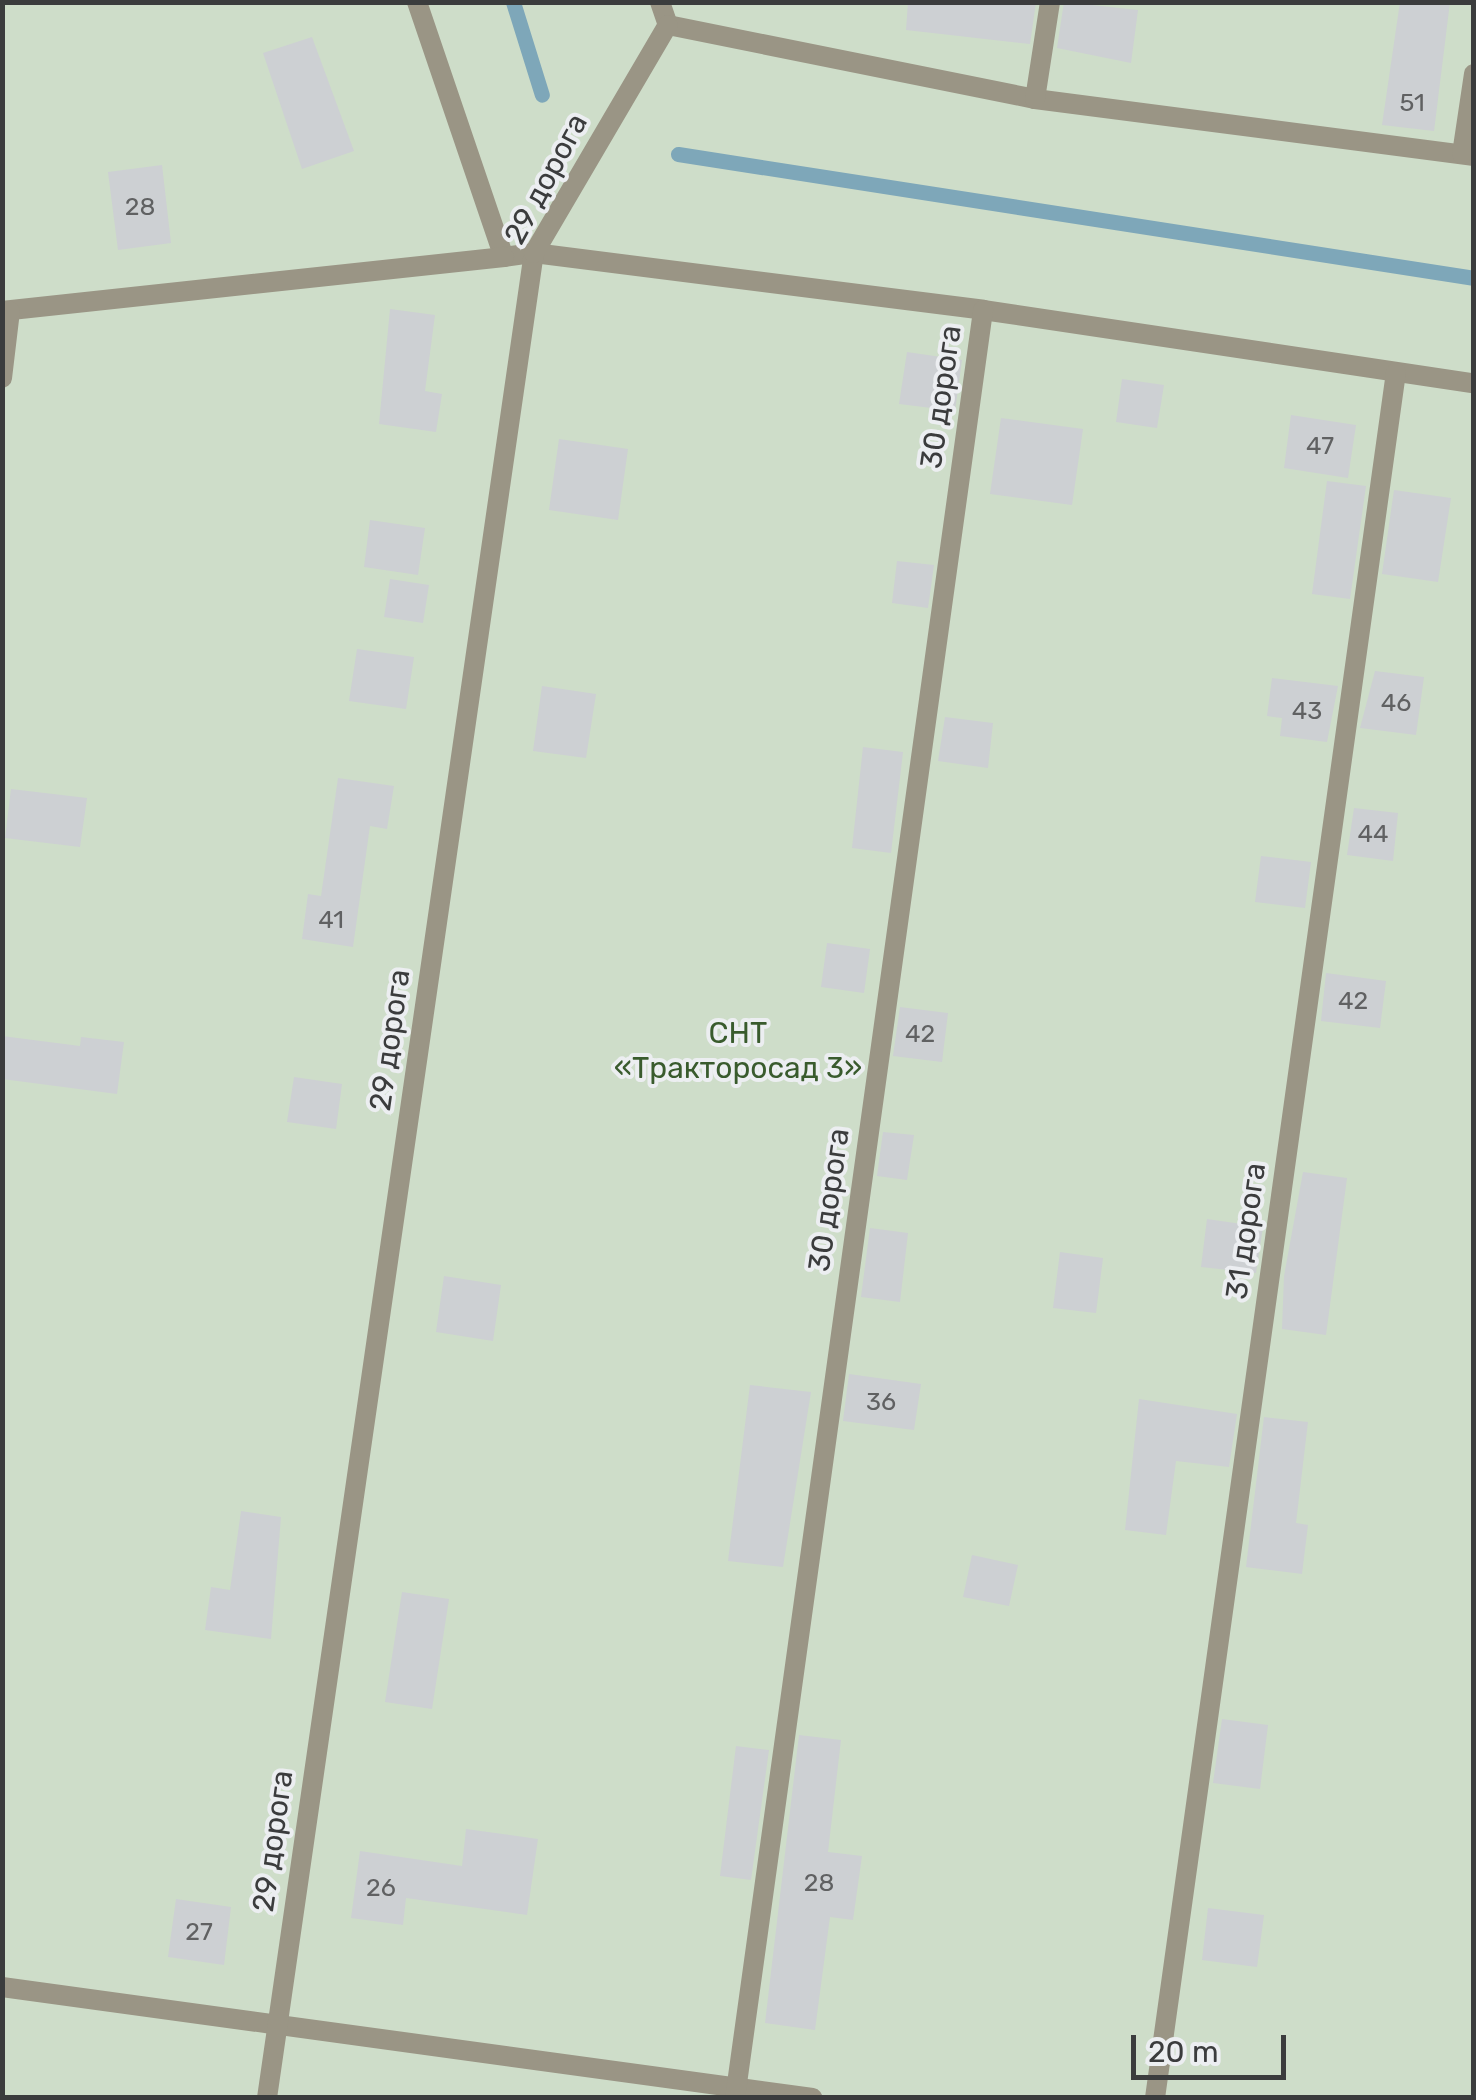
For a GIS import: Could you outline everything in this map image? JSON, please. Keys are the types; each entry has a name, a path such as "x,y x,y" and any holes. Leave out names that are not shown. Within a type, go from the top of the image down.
{"street":[{"path":"417,2 504,256"},
{"path":"660,2 668,25 1035,99 1468,155 1474,74"},
{"path":"1035,99 1050,2"},
{"name":"29 дорога","path":"267,2098 534,253 668,25"},
{"path":"2,378 6,311 534,253 984,310 1474,383"},
{"name":"30 дорога","path":"736,2092 984,310"},
{"name":"31 дорога","path":"1154,2098 1396,372"},
{"path":"2,1987 736,2092 812,2098"}],"green space":[{"name":"СНТ «Тракторосад 3»","path":"3,3 1473,3 1473,2097 3,2097"}],"building":[{"path":"908,2 1036,2 1030,44 906,30"},
{"path":"1064,2 1138,10 1131,63 1057,48"},
{"path":"1400,2 1450,2 1434,131 1382,125"},
{"path":"312,37 354,151 302,169 263,53"},
{"path":"162,165 171,243 118,250 108,172"},
{"path":"390,309 435,315 425,391 442,394 436,432 379,424"},
{"path":"907,352 962,360 955,411 899,404"},
{"path":"1122,379 1164,385 1157,428 1116,422"},
{"path":"1291,415 1356,425 1348,478 1284,468"},
{"path":"1001,418 1083,429 1072,505 990,494"},
{"path":"559,439 628,449 618,520 549,510"},
{"path":"1327,481 1366,486 1350,599 1312,594"},
{"path":"1394,490 1451,498 1438,582 1382,574"},
{"path":"370,520 425,528 418,575 364,567"},
{"path":"897,561 934,565 928,608 892,603"},
{"path":"390,579 429,585 423,623 384,617"},
{"path":"357,649 414,657 406,709 349,701"},
{"path":"1375,671 1424,677 1416,735 1360,728"},
{"path":"1272,678 1338,686 1327,742 1280,736 1282,718 1267,716"},
{"path":"542,686 596,694 586,758 533,751"},
{"path":"945,717 993,723 988,768 938,761"},
{"path":"863,747 903,752 891,853 852,848"},
{"path":"338,778 394,786 387,829 370,826 353,947 302,939 308,894 321,896"},
{"path":"11,789 87,798 80,847 5,838"},
{"path":"1354,808 1398,813 1393,861 1347,855"},
{"path":"1261,856 1311,862 1305,908 1255,902"},
{"path":"827,943 870,949 864,993 821,987"},
{"path":"1326,973 1386,981 1380,1028 1321,1021"},
{"path":"900,1007 948,1013 942,1062 893,1056"},
{"path":"2,1036 80,1046 81,1037 124,1042 117,1094 2,1079"},
{"path":"294,1077 342,1084 336,1129 287,1122"},
{"path":"883,1132 914,1135 907,1180 877,1176"},
{"path":"1303,1172 1347,1178 1326,1335 1282,1329 1284,1276"},
{"path":"1207,1219 1263,1227 1256,1273 1201,1267"},
{"path":"870,1228 908,1233 900,1302 861,1297"},
{"path":"1060,1252 1103,1258 1096,1313 1053,1308"},
{"path":"444,1276 501,1285 493,1341 436,1332"},
{"path":"849,1374 921,1384 914,1430 843,1421"},
{"path":"750,1385 811,1392 783,1567 728,1561"},
{"path":"1139,1399 1237,1414 1229,1467 1176,1461 1166,1535 1125,1530"},
{"path":"1264,1417 1308,1422 1296,1523 1308,1525 1302,1574 1246,1567"},
{"path":"241,1511 281,1517 271,1639 205,1630 211,1587 230,1590"},
{"path":"972,1555 1018,1565 1009,1606 963,1597"},
{"path":"402,1592 449,1599 432,1709 385,1702"},
{"path":"1222,1719 1268,1725 1260,1789 1213,1783"},
{"path":"799,1735 841,1740 828,1852 862,1856 853,1920 830,1917 815,2030 765,2023"},
{"path":"736,1746 769,1750 751,1880 720,1876"},
{"path":"466,1829 538,1839 527,1915 406,1898 403,1925 351,1918 360,1851 462,1866"},
{"path":"176,1899 231,1907 224,1965 168,1957"},
{"path":"1208,1908 1264,1915 1257,1967 1202,1960"}],"waterway":[{"path":"513,2 542,95"},
{"path":"678,154 1474,278"}]}
